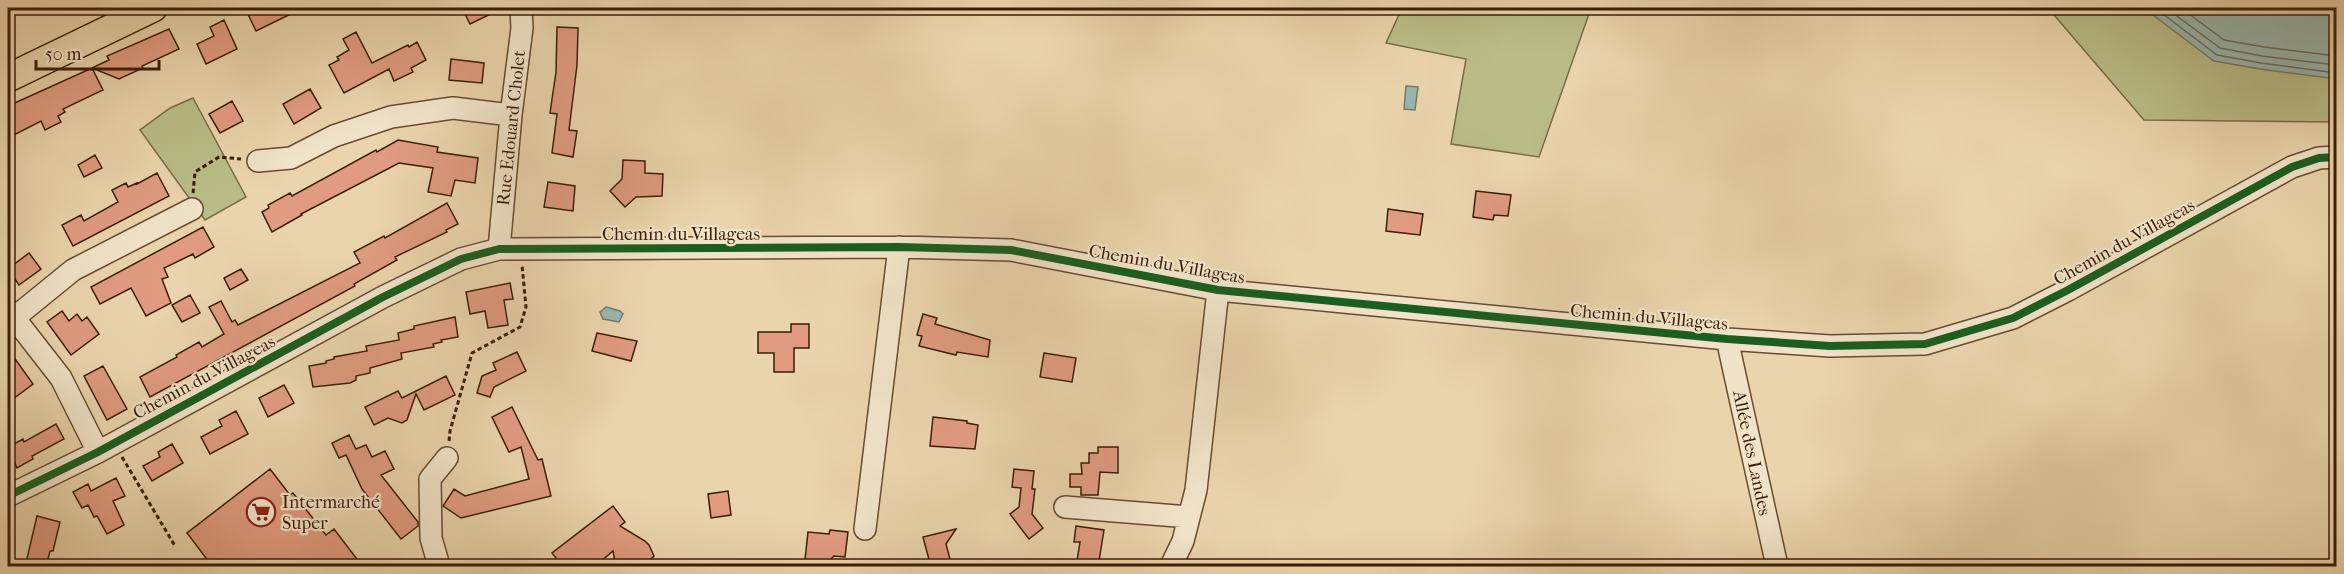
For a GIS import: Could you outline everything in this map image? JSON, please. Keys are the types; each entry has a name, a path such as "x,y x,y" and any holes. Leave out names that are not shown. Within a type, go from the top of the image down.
{"main road":[{"path":"8,78 153,8"}],"street":[{"name":"Rue Edouard Cholet","path":"509,249 511,115 522,28 521,8"},
{"path":"258,161 291,158 334,136 391,117 453,108 511,115"},
{"name":"Chemin du Villageas","path":"8,496 106,447 383,297 461,259 509,249 703,250 899,247 1011,250 1218,290 1727,339 1830,346 1925,344 2013,318 2292,168 2319,158 2337,157"},
{"path":"106,447 62,378 11,314 74,270 192,210"},
{"path":"865,529 899,247"},
{"path":"1171,567 1183,541 1196,490 1218,290"},
{"name":"Allée des Landes","path":"1727,339 1777,567"},
{"path":"439,567 431,538 430,479 447,458"},
{"path":"1065,507 1189,517"}],"path":[{"path":"192,210 195,172 219,157 258,161"},
{"path":"447,458 450,431 472,353 520,327 526,307 509,249"},
{"path":"106,447 175,546"}],"green space":[{"path":"1402,8 1591,8 1539,157 1451,144 1466,59 1386,43"},
{"path":"2048,8 2336,8 2336,122 2144,120"},
{"path":"193,98 246,197 205,220 140,130 170,108"}],"water":[{"path":"2146,8 2336,8 2336,79 2214,61"},
{"path":"1406,86 1418,87 1415,110 1404,109"},
{"path":"606,307 623,314 619,322 603,319 600,312"}],"building":[{"path":"245,8 303,8 256,31"},
{"path":"462,8 503,8 470,24"},
{"path":"224,20 237,49 206,64 197,44 214,36 210,27"},
{"path":"557,27 578,28 577,65 569,130 577,131 573,157 552,153 557,114 550,113 556,72"},
{"path":"169,29 179,49 142,66 143,68 119,79 92,68 109,60 107,56"},
{"path":"356,32 372,63 417,42 426,60 411,68 413,72 394,81 389,69 344,93 329,65 339,60 337,57 349,50 343,39"},
{"path":"451,59 484,63 482,83 449,80"},
{"path":"92,68 103,90 63,109 65,112 58,116 61,122 45,130 41,121 8,138 8,106"},
{"path":"310,89 321,108 294,124 283,104"},
{"path":"232,101 243,121 220,133 209,114"},
{"path":"398,140 438,147 437,152 478,158 475,183 455,180 451,196 428,192 433,168 399,163 301,214 272,232 262,212 269,208 268,205 290,193 292,196"},
{"path":"95,155 102,168 84,177 78,165"},
{"path":"623,160 645,161 645,173 663,174 662,196 636,197 625,207 610,191 622,179"},
{"path":"157,173 169,196 73,246 62,225 81,215 84,221 118,202 112,190 126,183 128,187 137,184"},
{"path":"548,182 575,186 573,211 544,207"},
{"path":"1476,191 1511,195 1508,216 1494,215 1493,220 1473,217"},
{"path":"447,203 458,224 446,230 447,232 395,257 397,260 354,284 355,286 150,397 140,377 199,342 202,347 224,334 209,307 221,301 232,322 235,320 238,325 360,263 354,252 384,236 385,238"},
{"path":"1388,209 1423,214 1420,235 1386,231"},
{"path":"203,227 214,247 195,258 193,254 164,268 168,277 162,279 171,303 146,316 131,288 100,304 91,287"},
{"path":"29,253 41,269 19,285 8,269"},
{"path":"241,269 248,280 230,290 224,278"},
{"path":"510,283 513,299 504,300 508,325 488,328 485,311 470,314 466,292"},
{"path":"190,295 200,313 182,322 172,305"},
{"path":"62,311 69,321 77,314 82,321 87,317 99,334 71,355 47,322"},
{"path":"923,314 937,318 935,324 990,340 988,357 957,352 956,355 919,346 922,336 917,335"},
{"path":"455,317 458,337 441,340 442,342 433,344 434,347 401,353 402,359 370,368 370,373 356,376 356,380 350,383 313,387 309,366 326,363 334,357 367,351 366,346 399,340 398,333 414,329 414,326"},
{"path":"791,324 809,324 809,348 794,348 794,372 774,372 774,353 758,353 758,332 791,332"},
{"path":"597,333 637,341 631,361 592,351"},
{"path":"8,349 33,384 13,399 8,391"},
{"path":"517,352 526,371 494,387 490,397 477,393 482,376 496,370 493,363"},
{"path":"1044,353 1076,358 1072,382 1040,377"},
{"path":"103,366 127,409 107,420 84,376"},
{"path":"446,376 455,395 424,410 416,394 407,420 402,423 388,418 374,425 365,407 398,391 402,398"},
{"path":"284,385 294,403 268,417 259,398"},
{"path":"512,407 538,460 542,459 551,496 461,518 443,506 454,489 465,496 529,479 521,447 509,452 492,417"},
{"path":"236,411 248,434 210,454 201,437 222,426 219,420"},
{"path":"933,417 967,421 967,423 978,425 975,449 930,446"},
{"path":"56,424 64,439 32,456 33,459 17,468 8,447 23,439 24,442"},
{"path":"349,435 356,449 366,445 372,457 385,451 394,469 381,475 418,522 418,526 401,539 362,489 346,455 339,458 332,443"},
{"path":"172,444 183,463 152,481 143,466 160,457 158,452"},
{"path":"1098,447 1118,447 1118,473 1100,472 1098,495 1081,495 1081,487 1070,487 1070,474 1082,474 1081,463 1089,463 1089,453 1098,453"},
{"name":"Intermarché Super","path":"270,469 290,495 293,493 326,535 334,529 363,567 214,567 209,562 187,533"},
{"path":"1014,469 1034,471 1032,489 1035,489 1032,514 1043,528 1029,539 1010,514 1019,507 1021,488 1012,487"},
{"path":"116,478 125,496 113,501 124,525 107,534 97,516 94,517 88,505 82,508 73,492 88,484 91,491"},
{"path":"728,491 731,515 711,518 708,494"},
{"path":"613,506 625,522 620,526 645,541 654,556 643,567 616,567 613,551 594,567 563,567 552,553"},
{"path":"37,516 60,522 53,551 50,551 46,567 25,567"},
{"path":"1076,526 1104,530 1098,567 1076,567 1080,542 1074,542"},
{"path":"956,529 946,544 952,567 931,567 923,537"},
{"path":"830,530 848,532 845,557 834,556 827,563 805,560 808,532 829,534"}],"cycle path":[{"path":"8,496 98,452 383,297 461,259 499,249 899,247 1011,250 1218,290 1727,339 1830,346 1925,344 2013,318 2292,167 2319,158 2336,157"}],"place":[{"name":"Intermarché Super","path":"261,512"}]}
